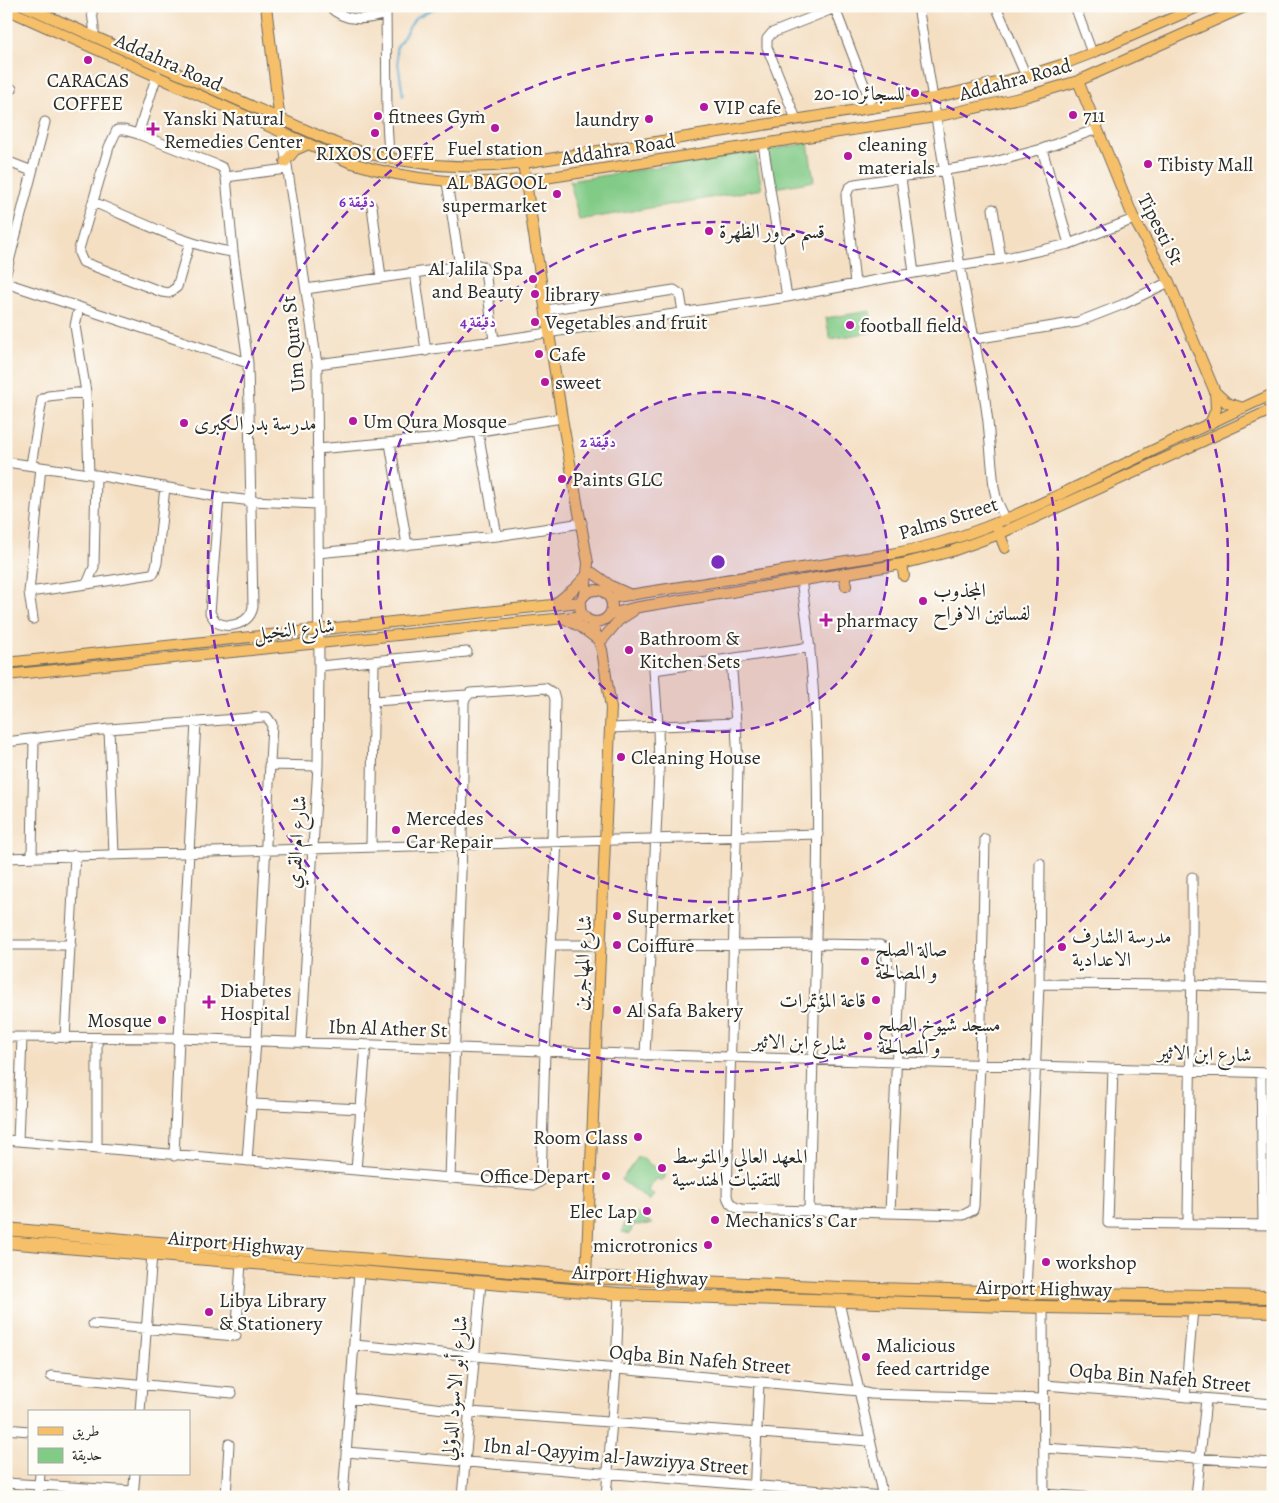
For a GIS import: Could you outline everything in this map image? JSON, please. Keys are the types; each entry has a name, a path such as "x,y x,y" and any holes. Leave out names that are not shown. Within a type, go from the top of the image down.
{"highway":[{"name":"Airport Highway","path":"6,1229 586,1277 840,1288 1273,1297"},
{"name":"Airport Highway","path":"6,1242 619,1294 839,1302 1273,1311"}],"main road":[{"name":"Addahra Road","path":"26,6 342,146 365,153 431,165 479,167 523,163 933,98 1026,76 1092,53 1200,6"},
{"path":"266,6 282,132"},
{"name":"Addahra Road","path":"6,9 349,162 397,175 447,182 526,180 935,117 999,104 1078,81 1247,6"},
{"name":"Tipesti St","path":"1078,81 1134,219 1169,282 1215,392"},
{"path":"286,165 295,150 309,144"},
{"path":"523,163 562,418 590,570 612,606 608,617 601,622 588,619 581,612 590,570"},
{"path":"1215,392 1227,403 1242,408"},
{"path":"1210,424 1216,409 1215,392"},
{"name":"Palms Street","path":"608,617 641,607 902,564 952,551 1273,394"},
{"name":"Palms Street","path":"606,595 632,595 912,550 1000,526 1173,455 1273,409"},
{"path":"1168,444 1173,455"},
{"path":"1000,526 1005,548"},
{"path":"902,564 904,576"},
{"path":"590,570 611,586 632,595"},
{"path":"553,605 568,594 590,570"},
{"path":"844,573 846,586"},
{"path":"583,598 593,591 606,595"},
{"name":"شارع النخيل","path":"6,663 553,605 583,598"},
{"path":"563,619 601,639 619,620 641,607"},
{"name":"شارع المهاجرين","path":"586,1277 610,728 610,708 601,639 608,617"},
{"name":"شارع النخيل","path":"6,675 563,619 588,619"},
{"name":"شارع المهاجرين","path":"588,619 601,639"}],"street":[{"path":"91,6 94,36"},
{"path":"329,6 340,15 352,19 373,18 386,10"},
{"path":"918,6 960,266 988,422 994,488 1000,508 1000,526"},
{"path":"996,6 1026,76"},
{"path":"796,119 767,46 767,39 772,33 837,7 873,108"},
{"path":"1076,7 1092,53"},
{"path":"386,10 389,157"},
{"path":"138,134 157,75"},
{"path":"6,273 45,122"},
{"path":"855,284 847,193 849,188 855,184 991,163 1042,149 1097,128"},
{"path":"190,242 177,287 169,293 82,262 79,253 93,202 114,133 119,129 138,134 223,168 226,177 233,252 248,363 253,611 249,618 242,622 223,625 213,620 210,609 220,497"},
{"name":"Um Qura St","path":"282,132 316,364 318,644"},
{"path":"763,144 786,297"},
{"path":"1042,149 1069,244"},
{"path":"6,161 32,171"},
{"path":"226,177 286,165"},
{"path":"901,178 914,272"},
{"path":"447,182 460,268"},
{"path":"93,202 190,242 233,252"},
{"path":"372,206 381,278"},
{"path":"993,209 1001,259"},
{"path":"316,364 426,351 786,297 914,272 1001,259 1069,244 1134,219"},
{"path":"306,289 478,264 485,270 494,341"},
{"path":"415,274 426,351"},
{"path":"974,339 1078,322 1124,304 1169,282"},
{"path":"6,283 248,363"},
{"path":"546,310 674,290 680,294 683,312"},
{"path":"79,307 75,326 86,392 92,475 94,567 87,584"},
{"path":"31,465 42,399 48,396 86,392"},
{"path":"317,449 390,443 478,432 562,418"},
{"path":"478,432 497,536"},
{"path":"390,443 407,545"},
{"path":"6,462 220,497 252,501 316,504"},
{"path":"32,619 29,592 41,467"},
{"path":"29,592 154,573 157,570 165,487"},
{"path":"317,553 497,536 582,523"},
{"path":"801,580 810,647 816,717 818,834 809,1211"},
{"name":"شارع ام القري","path":"301,1042 318,766 318,644"},
{"path":"645,1055 659,774 654,670 810,647"},
{"path":"319,666 467,652"},
{"path":"731,659 738,767 728,1196 729,1202 738,1209 963,1215 973,1210 980,1064 985,839"},
{"path":"371,847 374,662"},
{"path":"6,1140 450,1179 535,1185 541,1181 544,1052 551,945 554,841 555,699 553,693 548,689 542,688 374,701"},
{"path":"450,1179 462,844 464,702 467,695"},
{"path":"6,742 109,729 267,717 272,724 256,1041 247,1161"},
{"path":"174,1156 178,1038 196,722"},
{"path":"610,728 736,723"},
{"path":"109,729 114,854"},
{"path":"32,857 34,739"},
{"path":"269,765 318,766"},
{"path":"6,858 818,834"},
{"path":"65,1038 75,856"},
{"path":"1026,1293 1039,984 1040,863"},
{"path":"1188,1224 1193,985 1192,877"},
{"path":"651,946 816,944 880,945 886,948 888,970 898,974 899,977 890,1213"},
{"path":"6,945 71,945"},
{"path":"551,945 601,945"},
{"path":"1039,984 1193,985 1273,988"},
{"path":"6,1038 178,1038"},
{"path":"18,1141 22,1038"},
{"path":"97,1038 97,1148"},
{"name":"Ibn Al Ather St","path":"178,1038 596,1053"},
{"path":"356,1170 366,1045"},
{"name":"شارع ابن الاثير","path":"596,1053 1273,1073"},
{"path":"1113,1068 1108,1223 1268,1225 1261,1073"},
{"path":"252,1104 362,1109"},
{"path":"140,1410 152,1254"},
{"path":"92,1324 237,1331 241,1262"},
{"path":"343,1497 359,1272"},
{"name":"شارع أبو الاسود الدؤلي","path":"462,1497 481,1282"},
{"path":"606,1497 616,1369 619,1294"},
{"path":"839,1302 883,1496"},
{"path":"1043,1307 1044,1495 1085,1497"},
{"path":"1185,1397 1193,1309"},
{"name":"Oqba Bin Nafeh Street","path":"354,1345 859,1391 870,1394 1044,1399"},
{"path":"51,1376 232,1393"},
{"path":"754,1497 759,1382"},
{"name":"Oqba Bin Nafeh Street","path":"1044,1385 1273,1404"},
{"path":"350,1398 470,1412 870,1441"},
{"path":"1196,1497 1206,1399"},
{"path":"6,1429 28,1431"},
{"path":"226,1497 229,1444"},
{"path":"1044,1448 1273,1463"},
{"name":"Ibn al-Qayyim al-Jawziyya Street","path":"346,1452 883,1496"},
{"path":"38,1497 40,1476"},
{"path":"6,1483 133,1494 135,1476"}],"green space":[{"path":"808,143 814,181 774,188 768,150"},
{"path":"755,151 762,189 579,220 570,181"},
{"name":"football field","path":"870,311 873,332 830,339 826,318"},
{"path":"639,1156 666,1176 662,1181 656,1178 648,1190 654,1195 649,1201 621,1180"},
{"path":"636,1213 653,1224 633,1225 630,1234 622,1232 626,1217 633,1219"}],"waterway":[{"path":"403,96 396,49 415,18 439,6"}],"place":[{"name":"CARACAS COFFEE","path":"88,60"},
{"name":"20-10للسجائر","path":"915,93"},
{"name":"VIP cafe","path":"704,107"},
{"name":"711","path":"1073,115"},
{"name":"fitnees Gym","path":"378,116"},
{"name":"laundry","path":"649,119"},
{"name":"Fuel station","path":"495,128"},
{"name":"Yanski Natural Remedies Center","path":"153,129"},
{"name":"RIXOS COFFE","path":"375,133"},
{"name":"cleaning materials","path":"848,156"},
{"name":"Tibisty Mall","path":"1148,164"},
{"name":"AL BAGOOL supermarket","path":"557,194"},
{"name":"قسم مرور الظهرة","path":"709,231"},
{"name":"Al Jalila Spa and Beauty","path":"533,279"},
{"name":"library","path":"535,294"},
{"name":"Vegetables and fruit","path":"535,322"},
{"name":"football field","path":"850,325"},
{"name":"Cafe","path":"539,354"},
{"name":"sweet","path":"545,382"},
{"name":"Um Qura Mosque","path":"353,421"},
{"name":"مدرسة بدر الكبرى","path":"184,423"},
{"name":"Paints GLC","path":"562,479"},
{"name":"المجذوب لفساتين الافراح","path":"923,601"},
{"name":"pharmacy","path":"826,620"},
{"name":"Bathroom & Kitchen Sets","path":"629,650"},
{"name":"Cleaning House","path":"621,757"},
{"name":"Mercedes Car Repair","path":"396,830"},
{"name":"Supermarket","path":"617,916"},
{"name":"Coiffure","path":"617,945"},
{"name":"مدرسة الشارف الاعدادية","path":"1062,947"},
{"name":"صالة الصلح و المصالحة","path":"865,961"},
{"name":"قاعة المؤتمرات","path":"876,1000"},
{"name":"Diabetes Hospital","path":"209,1002"},
{"name":"Al Safa Bakery","path":"617,1010"},
{"name":"Mosque","path":"162,1020"},
{"name":"مسجد شيوخ الصلح و المصالحة","path":"868,1036"},
{"name":"Room Class","path":"638,1137"},
{"name":"المعهد العالي والمتوسط للتقنيات الهندسية","path":"662,1168"},
{"name":"Office Depart.","path":"606,1176"},
{"name":"Elec Lap","path":"647,1211"},
{"name":"Mechanics’s Car","path":"715,1220"},
{"name":"microtronics","path":"708,1245"},
{"name":"workshop","path":"1046,1262"},
{"name":"Libya Library & Stationery","path":"209,1312"},
{"name":"Malicious feed cartridge","path":"866,1357"}]}
